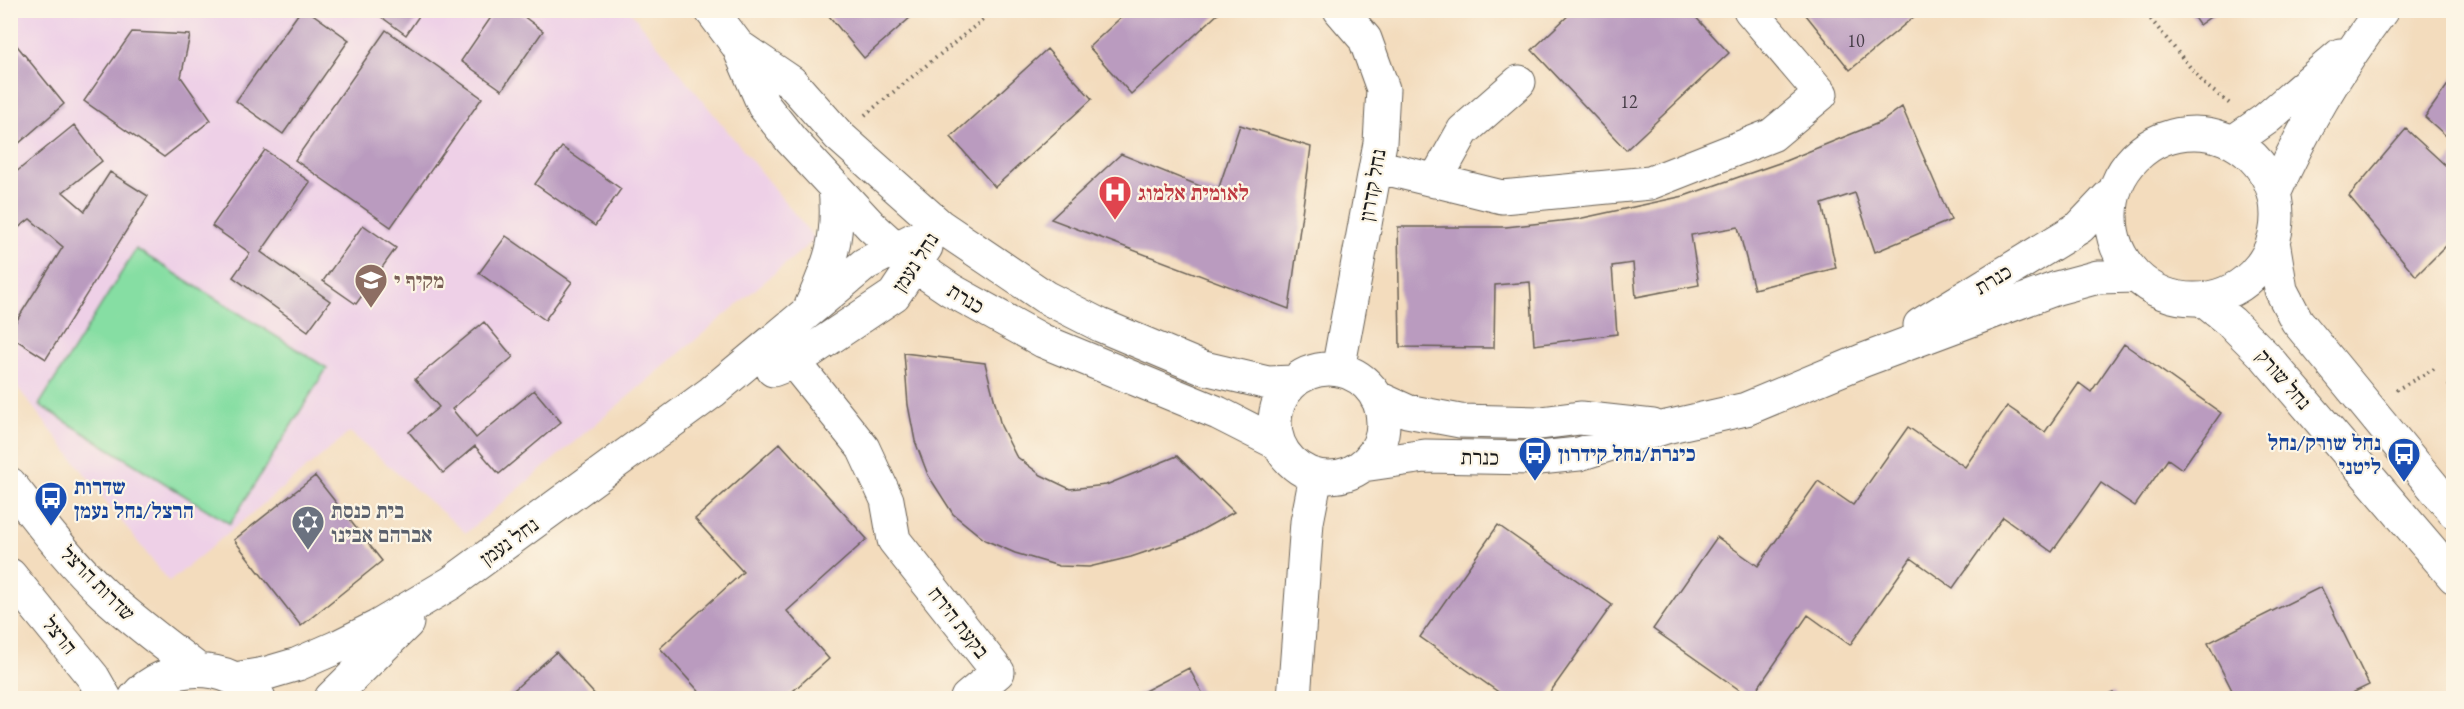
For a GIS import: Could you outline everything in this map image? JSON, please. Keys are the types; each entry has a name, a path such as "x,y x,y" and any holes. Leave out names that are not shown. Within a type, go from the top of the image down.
{"street":[{"name":"כנרת","path":"711,10 738,46 764,106 791,140 905,257 951,290 1043,341 1218,413 1279,444"},
{"name":"נחל קדרון","path":"1338,370 1380,143 1383,89 1365,39 1340,10"},
{"path":"1376,166 1502,197 1650,183 1772,135 1821,94 1750,10"},
{"name":"כנרת","path":"2245,134 2251,155 2265,174 2274,194 2277,218 2273,241 2262,263 2246,280 2225,293 2202,299 2178,298 2156,290 2136,276 2122,258 2113,236 2111,213 2115,190 2126,168 2142,151 2163,139 2187,133 2245,134 2373,23"},
{"name":"כנרת","path":"2274,194 2292,152 2373,23"},
{"name":"כנרת","path":"738,46 791,82 839,136 940,226 1045,297 1100,326 1200,367 1268,383 1293,382"},
{"path":"1435,181 1463,131 1519,82"},
{"path":"809,310 826,273 834,246 837,214 835,187"},
{"name":"כנרת","path":"1864,360 2080,226 2115,190"},
{"name":"נחל נעמן","path":"247,689 264,674 298,664 337,647 377,627 451,583 712,392 865,264 905,257 940,226"},
{"path":"2273,241 2281,290 2297,321 2454,512"},
{"name":"נחל נעמן","path":"712,392 795,362 894,295 905,257"},
{"name":"כנרת","path":"1363,465 1425,456 1539,458 1579,454 1666,427 1746,409 1864,360 2057,288 2098,277 2136,276"},
{"name":"נחל שורק","path":"2202,299 2232,323 2265,356 2454,577"},
{"name":"בקעת הירח","path":"795,362 863,448 887,500 894,540 998,672 967,699"},
{"path":"1324,369 1338,370 1355,376 1367,385 1376,397 1382,414 1381,433 1375,450 1363,465 1349,473 1333,477 1316,476 1301,470 1288,459 1279,444 1275,428 1276,411 1282,396 1293,382 1307,373 1324,369"},
{"name":"כנרת","path":"1376,397 1407,411 1460,422 1541,423 1580,418 1666,427"},
{"name":"שדרות הרצל","path":"18,472 69,558 142,627 198,670"},
{"path":"1294,699 1307,522 1316,476"},
{"name":"הרצל","path":"10,575 93,677 105,699"},
{"name":"נחל נעמן","path":"331,699 451,583"},
{"path":"135,699 156,681 177,673 198,670 217,673 247,689"}],"path":[{"path":"839,136 995,10"},
{"path":"2143,10 2245,134"},
{"path":"2448,387 2454,384"},
{"path":"10,442 18,472"}],"shaded area":[{"name":"מקיף י","path":"11,11 630,11 815,239 466,533 350,432 169,582 11,379"}],"green space":[{"path":"136,249 327,368 230,524 39,405"}],"building":[{"path":"301,10 307,10 349,40 283,134 236,101"},
{"path":"372,10 423,10 406,35"},
{"path":"496,10 515,10 543,31 502,90 461,61"},
{"path":"824,10 919,10 864,58"},
{"path":"1129,10 1222,10 1131,94 1089,47"},
{"path":"1574,10 1689,10 1729,53 1626,150 1532,50"},
{"path":"1802,10 1922,10 1850,70"},
{"path":"2189,10 2220,10 2199,25"},
{"path":"386,30 482,98 391,227 295,160"},
{"path":"132,32 190,35 181,77 211,120 164,157 84,101"},
{"path":"10,37 64,104 10,151"},
{"path":"1047,49 1092,99 995,187 951,137"},
{"path":"2454,76 2454,143 2425,117"},
{"path":"1902,107 1951,220 1875,252 1855,193 1822,204 1836,268 1754,289 1738,227 1691,235 1699,285 1636,297 1633,263 1612,266 1617,334 1534,345 1530,282 1495,285 1494,348 1400,347 1398,227 1506,227 1578,219 1684,196 1785,161 1881,122"},
{"path":"74,125 102,161 63,192 85,211 110,172 148,196 46,359 10,336 10,331 63,247 30,219 10,234 10,177"},
{"path":"1240,125 1311,147 1289,309 1051,219 1121,154 1217,193"},
{"path":"2406,129 2445,165 2454,156 2454,238 2416,276 2349,196"},
{"path":"562,147 621,189 595,226 535,184"},
{"path":"265,150 310,182 261,252 330,301 308,331 233,277 250,253 212,226"},
{"path":"363,225 396,248 356,304 323,281"},
{"path":"506,236 572,282 545,320 479,273"},
{"path":"484,322 513,357 452,409 476,438 534,390 561,422 499,474 475,446 443,473 409,432 439,407 415,379"},
{"path":"2124,344 2221,413 2182,469 2168,459 2135,506 2101,483 2052,552 2003,517 1953,588 1911,558 1850,645 1808,615 1751,698 1653,629 1717,537 1758,566 1818,481 1853,505 1908,427 1965,467 2007,406 2045,432 2079,383 2091,392"},
{"path":"904,353 985,363 1001,426 1016,456 1041,475 1070,489 1106,485 1177,456 1234,512 1187,538 1131,557 1089,567 1059,566 1015,553 985,540 953,514 928,475 915,441 908,405"},
{"path":"780,443 867,539 787,611 829,659 785,698 705,698 660,648 743,572 695,519"},
{"name":"בית כנסת אברהם אבינו","path":"315,476 382,561 301,626 234,540"},
{"path":"1498,525 1612,605 1546,698 1507,698 1420,637"},
{"path":"2321,587 2369,685 2342,698 2236,698 2208,643"},
{"path":"556,652 598,698 505,698"},
{"path":"1189,668 1205,698 1131,698"},
{"path":"2113,693 2116,698 2101,698"}],"place":[{"name":"לאומית אלמוג","path":"1115,221"},
{"name":"מקיף י","path":"371,309"},
{"name":"כינרת/נחל קידרון","path":"1535,482"},
{"name":"נחל שורק/נחל ליטני","path":"2404,483"},
{"name":"שדרות הרצל/נחל נעמן","path":"51,527"},
{"name":"בית כנסת אברהם אבינו","path":"308,551"}]}
